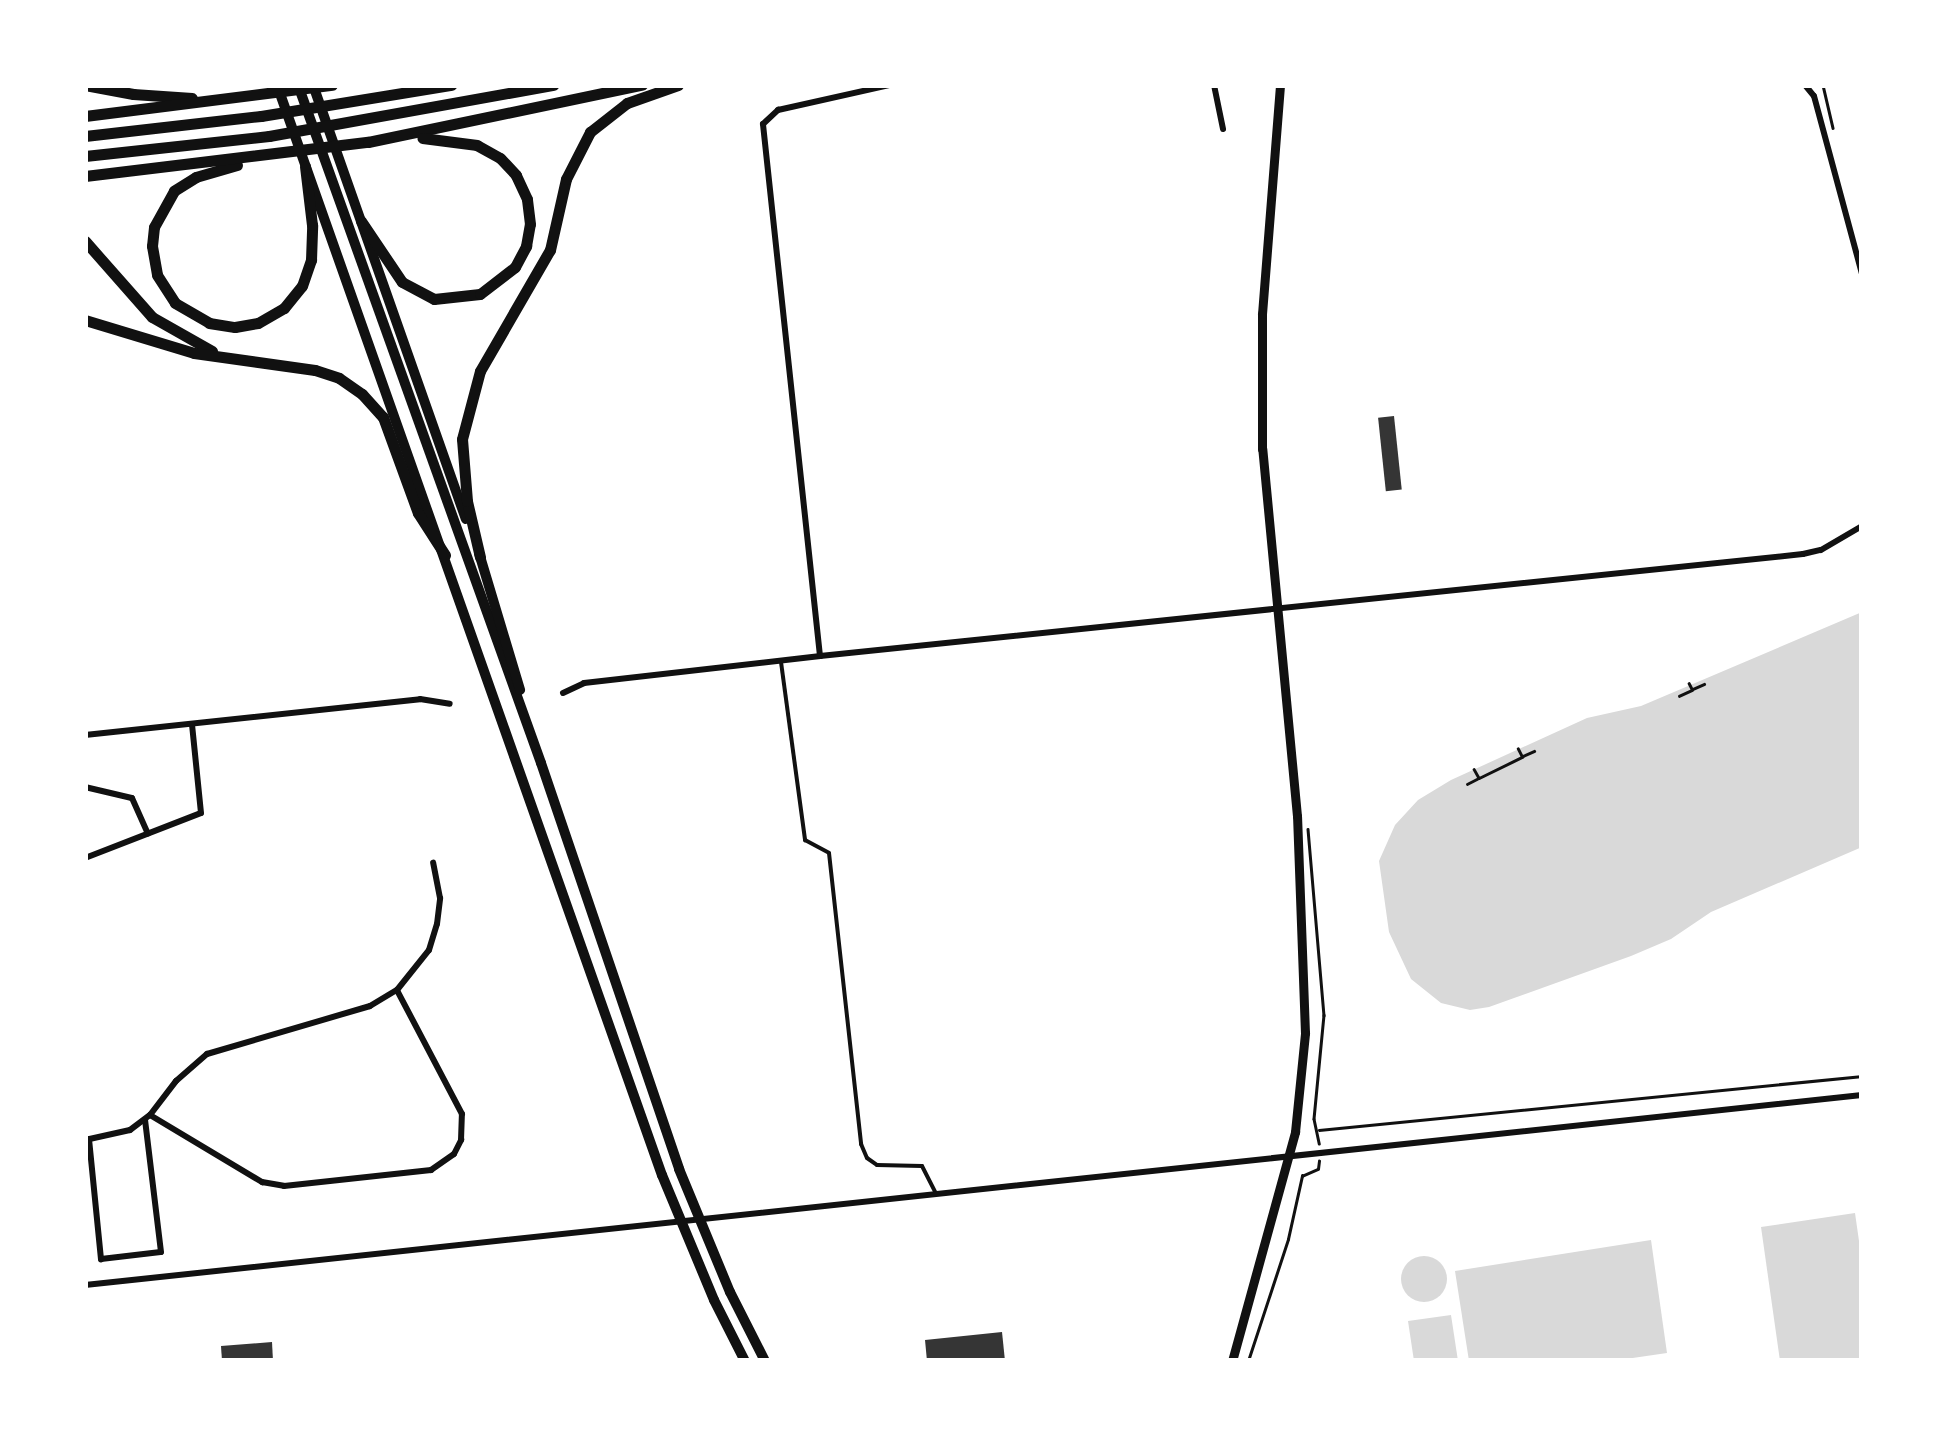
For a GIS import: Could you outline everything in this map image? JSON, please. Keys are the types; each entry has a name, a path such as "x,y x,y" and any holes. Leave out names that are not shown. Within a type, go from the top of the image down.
{"highway":[{"path":"85,85 165,98 256,96"},
{"path":"276,85 662,1175 714,1300 745,1361"},
{"path":"298,85 540,764 679,1169 730,1292 765,1361"},
{"path":"314,85 480,557"},
{"path":"85,116 332,85"},
{"path":"85,136 261,116 451,85"},
{"path":"85,156 269,136 553,85"},
{"path":"85,176 368,142 642,85"},
{"path":"540,764 480,557 467,501 462,438 480,371 544,263 566,179 590,132 627,104 678,85"},
{"path":"361,222 402,282 434,299 455,300 480,294 507,276 526,246 530,224 527,198 516,176 500,158 477,145 429,138 368,142"},
{"path":"270,156 196,176 174,192 162,209 154,228 154,264 164,290 188,314 234,327 258,323 284,308 293,297 311,260 305,166"},
{"path":"85,241 152,317 185,340 220,356"},
{"path":"85,320 220,356 314,370 362,394 383,417 418,513 445,556"}],"main road":[{"path":"1232,1361 1290,1154 1302,1084 1304,932 1275,610 1261,390 1264,266 1280,85"}],"street":[{"path":"820,656 763,124 778,110 890,85"},
{"path":"1214,85 1223,130"},
{"path":"1805,85 1814,96 1862,274"},
{"path":"563,692 584,683 820,656 1803,554 1820,550 1862,526"},
{"path":"85,734 420,699 450,704"},
{"path":"85,858 201,813 192,724"},
{"path":"85,787 132,798 148,834"},
{"path":"148,1117 161,1252 101,1258 87,1140 130,1130 148,1117 176,1081 207,1054 370,1006 396,990 429,950 437,924 440,898 433,863"},
{"path":"148,1117 262,1182 284,1186 431,1170 454,1154 462,1140 462,1114 396,990"},
{"path":"85,1285 1862,1095"}],"lane":[{"path":"780,662 805,840 828,852 861,1144 867,1158 877,1165 922,1166 935,1192"}],"path":[{"path":"1823,85 1833,128"},
{"path":"1689,684 1692,690"},
{"path":"1679,696 1704,684"},
{"path":"1518,749 1522,757"},
{"path":"1468,784 1534,751"},
{"path":"1509,753 1514,761"},
{"path":"1482,765 1487,774"},
{"path":"1474,769 1478,778"},
{"path":"1318,1130 1862,1076"},
{"path":"1248,1361 1288,1239 1302,1176 1318,1169"}],"shaded area":[{"path":"1862,612 1862,847 1711,912 1671,939 1489,1007 1470,1010 1441,1003 1411,979 1389,932 1379,861 1395,825 1418,800 1451,780 1587,718 1641,706"},
{"path":"1855,1213 1862,1262 1862,1361 1780,1361 1761,1227"},
{"path":"1651,1240 1667,1353 1612,1361 1469,1361 1455,1271"},
{"path":"1424,1256 1440,1263 1447,1279 1440,1295 1424,1302 1408,1295 1401,1279 1408,1263"},
{"path":"1451,1315 1458,1361 1414,1361 1408,1321"}],"building":[{"path":"1394,416 1402,490 1386,491 1378,418"},
{"path":"1002,1332 1005,1361 927,1361 925,1340"},
{"path":"272,1342 273,1361 222,1361 221,1346"}]}
